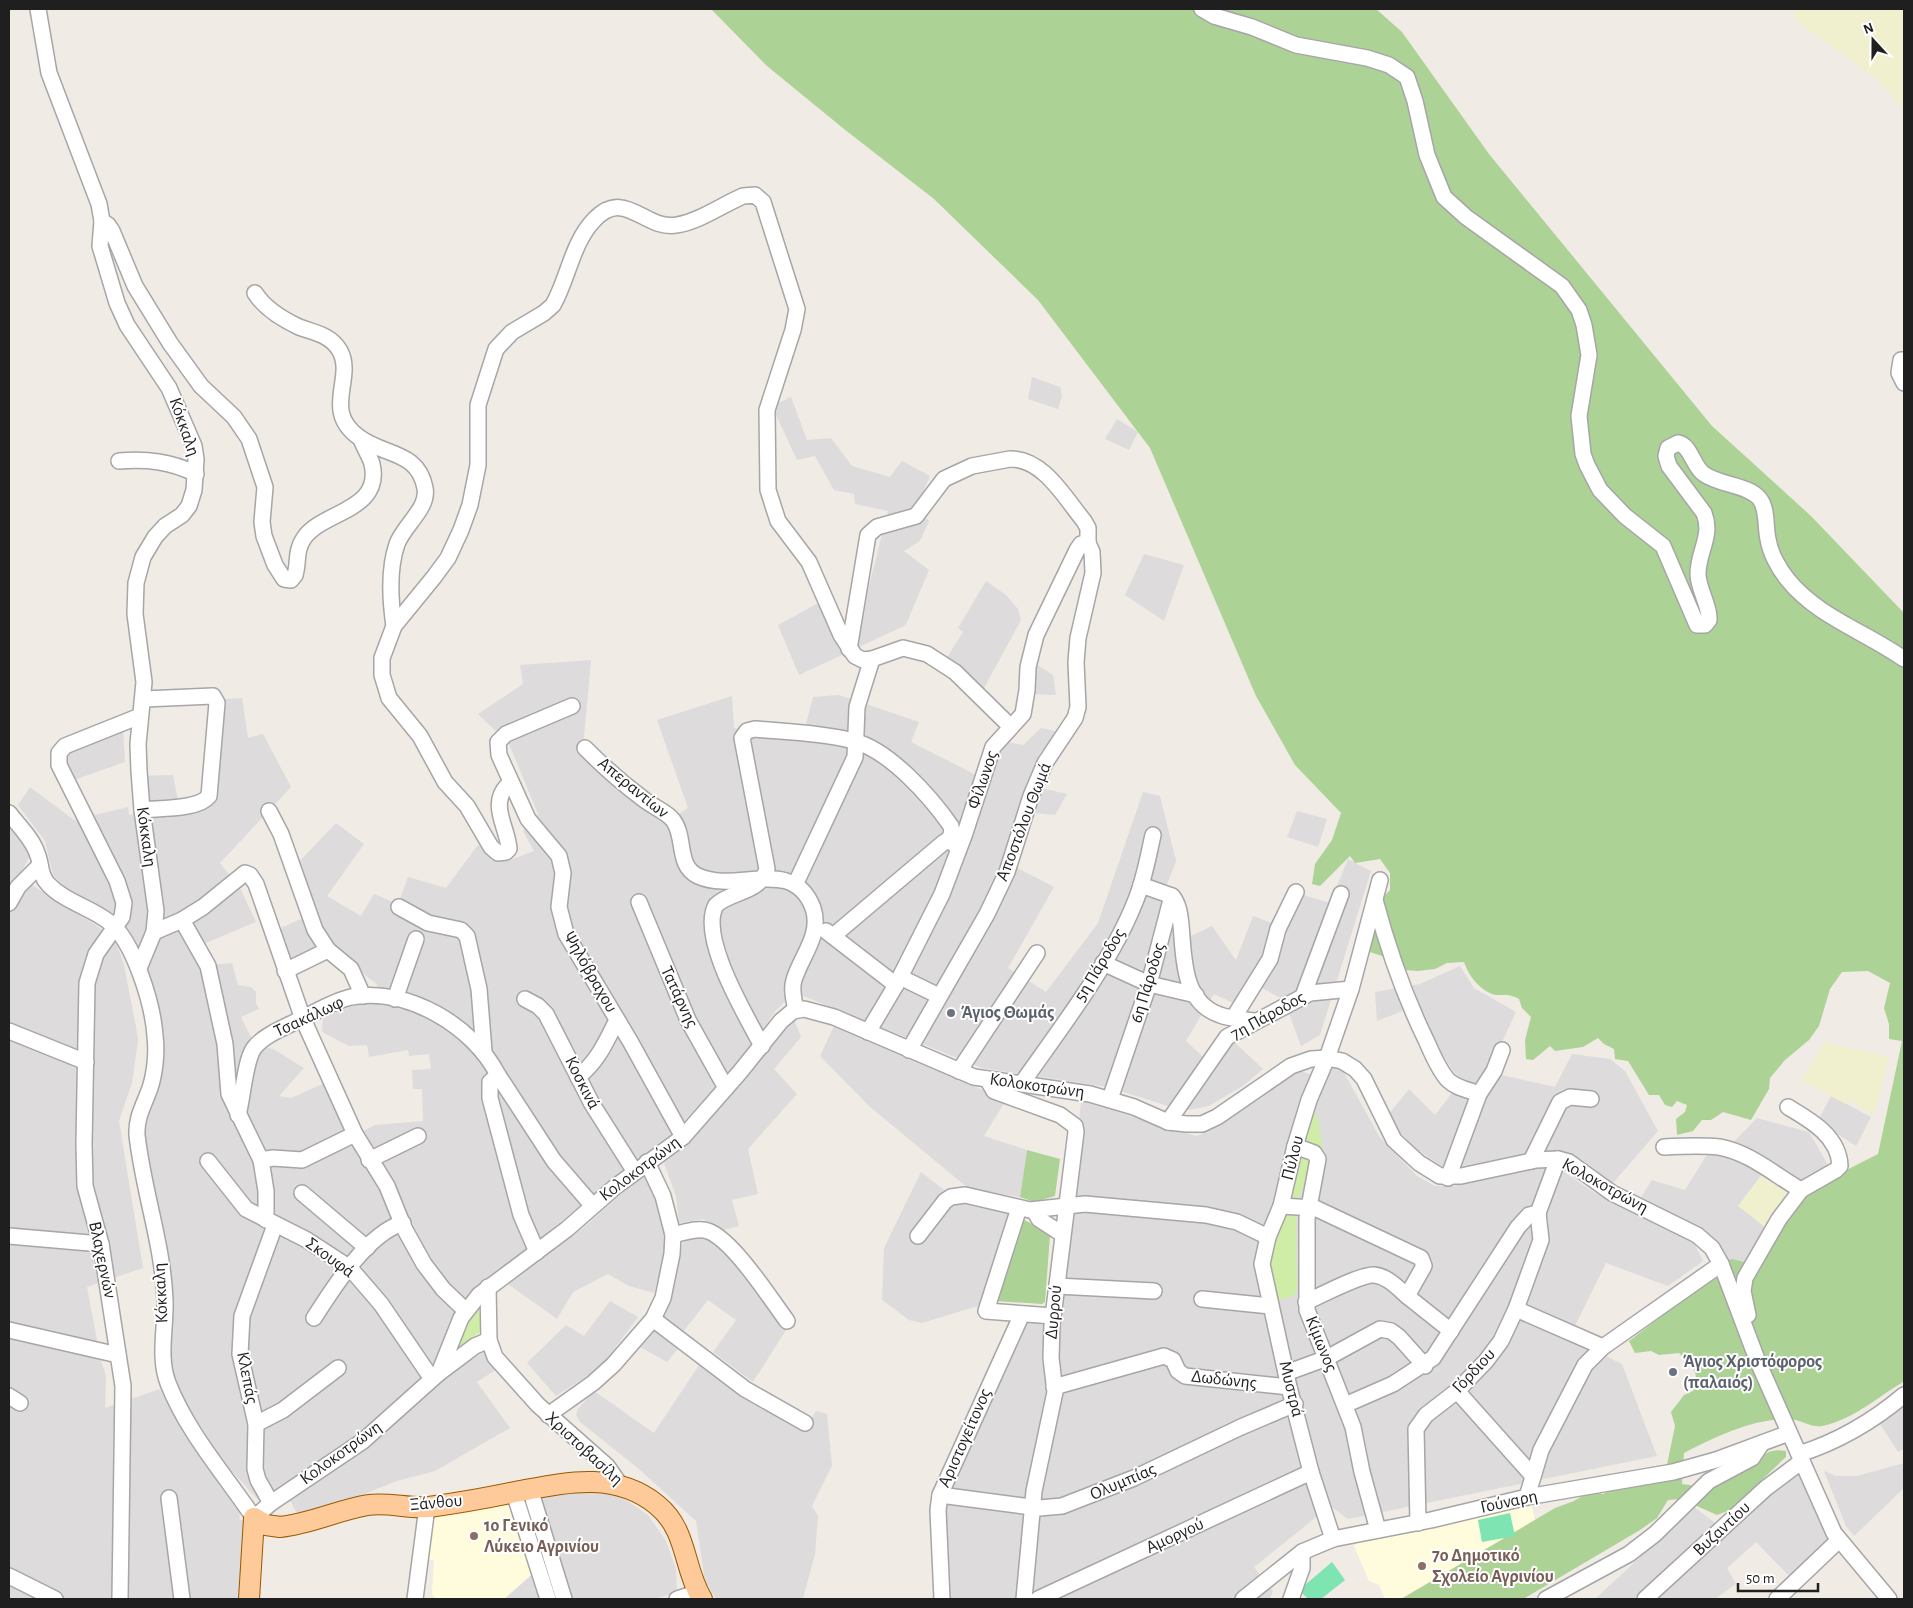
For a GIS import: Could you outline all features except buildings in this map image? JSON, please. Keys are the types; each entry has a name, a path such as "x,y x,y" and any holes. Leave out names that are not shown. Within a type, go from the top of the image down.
{"main road":[{"name":"Ξάνθου","path":"254,1518 266,1525 280,1527 370,1505 426,1507 579,1481 606,1482 621,1486"},
{"name":"Χριστοβασίλη","path":"621,1486 657,1504 672,1520 682,1538 700,1596"},
{"path":"249,1599 254,1518"}],"street":[{"name":"Κόκκαλη","path":"38,9 48,73 99,204 102,221 100,246 117,303 127,326 172,394 194,446 196,474 189,506 182,515 159,532 148,546 139,569 135,607 144,699 140,716 138,744 142,810 156,898 154,932 139,968"},
{"path":"1202,9 1214,16 1252,27 1296,45 1367,58 1389,65 1407,77 1416,101 1427,155 1444,197 1466,216 1562,286 1579,310 1588,341 1589,355 1579,416 1583,454 1587,465 1600,490 1625,516 1663,546 1697,625 1705,625 1710,616 1698,573 1707,539 1708,521 1667,461 1668,448 1678,443 1686,448 1697,468 1711,479 1742,489 1759,498 1764,510 1772,553 1787,579 1808,601 1824,612 1874,638 1904,659"},
{"path":"513,786 507,786 500,796 500,816 509,846 506,852 498,853 491,847 467,806 445,782 420,736 393,703 385,690 382,675 382,658 394,626 448,558 461,530 470,505 478,465 478,405 486,377 499,344 512,332 544,313 552,305 580,243 594,220 606,210 619,207 658,224 676,226 743,196 755,195 763,202 797,309 793,330 767,410 770,500 778,521 805,556 817,577 849,649 858,658 872,659 903,648 927,654 955,672 1010,726"},
{"path":"102,221 108,224 135,286 170,343 201,386 234,417 249,439 265,487 262,522 264,536 278,572 284,579 291,580 296,574 298,550 311,529 356,506 364,498 371,484 372,471 361,439"},
{"path":"255,293 263,303 281,318 326,336 337,347 344,363 340,401 342,414 349,428 361,439 412,462 419,470 425,487 423,504 406,526 394,555 390,580 394,626"},
{"path":"1904,360 1901,360 1899,368 1904,383"},
{"name":"Αποστόλου Θωμά","path":"849,649 868,535 877,527 916,516 937,486 956,472 1010,458 1031,463 1050,480 1088,528 1092,579 1078,638 1076,670 1078,707 1075,718 1045,763 1031,796 1007,872 987,914 909,1050"},
{"path":"119,461 150,460 175,465 196,474"},
{"name":"Φίλωνος","path":"868,1032 898,981 942,894 954,844 992,750 1024,710 1028,667 1036,635 1077,550 1081,544 1090,547"},
{"path":"796,1010 794,980 810,946 815,925 810,901 795,885 853,763 857,708 872,659"},
{"path":"142,810 195,805 209,796 217,703 212,696 144,699"},
{"name":"Ψηλόβραχου","path":"572,706 518,728 502,737 498,742 499,755 534,827 560,856 563,873 559,908 563,928 683,1137"},
{"path":"116,928 124,909 120,890 59,765 58,759 65,746 140,716"},
{"path":"762,1046 723,969 718,956 713,920 714,909 719,902 756,886 763,879 767,869 742,738 750,729 816,734 856,742 900,769 952,828 954,844 834,936"},
{"name":"Απεραντίων","path":"585,748 619,781 672,818 680,835 685,863 693,874 719,882 777,878 795,885"},
{"path":"268,811 281,834 311,922 328,950 351,970 363,996"},
{"name":"Κόκκαλη","path":"9,812 36,850 44,879 56,891 108,921 116,928 126,940 139,968 154,1026 155,1049 152,1080 137,1120 137,1135 159,1255 165,1300 164,1372 188,1421 254,1518"},
{"name":"5η Πάροδος","path":"1022,1083 1060,1030 1103,962 1132,910 1141,885 1153,835"},
{"path":"10,897 26,877 40,865"},
{"path":"154,932 182,920 216,898 242,875 249,874 256,884 303,1018 354,1134 387,1186 403,1223 432,1274 465,1310"},
{"name":"Πύλου","path":"1268,1237 1281,1206 1295,1146 1309,1100 1327,1058 1351,989 1360,948 1380,880"},
{"path":"1141,885 1172,896 1176,901 1180,916 1184,970 1196,995 1215,1013 1254,1021"},
{"path":"1234,1017 1270,958 1278,929 1296,892"},
{"path":"1303,996 1341,894"},
{"name":"6η Πάροδος","path":"1110,1099 1148,984 1172,896"},
{"path":"1375,900 1386,941 1432,1053 1444,1074 1454,1084 1479,1094"},
{"name":"Τατάρνης","path":"639,902 688,1020 726,1088"},
{"path":"399,907 428,923 461,930 467,936 479,989 484,1051"},
{"name":"Κλεπάς","path":"182,920 208,966 225,1044 228,1090 261,1160 271,1223 241,1323 241,1360 256,1424 255,1469 258,1480 271,1503"},
{"path":"815,925 834,936 875,971 939,996"},
{"name":"Βλαχερνών","path":"116,928 96,954 86,994 85,1180 87,1196 101,1244 123,1386 119,1599"},
{"path":"395,999 416,939"},
{"path":"285,971 328,950"},
{"path":"959,1071 1037,953"},
{"path":"1103,962 1148,984 1196,995"},
{"name":"7η Πάροδος","path":"1168,1122 1227,1036 1303,996 1318,991 1351,989"},
{"name":"Τσακάλωφ","path":"238,1114 253,1049 271,1035 340,1000 363,996 395,999 412,1003 434,1012 484,1051 554,1160 592,1205"},
{"name":"Κοσκινά","path":"525,999 538,1006 546,1014 592,1104 635,1172"},
{"name":"Κολοκοτρώνη","path":"254,1518 271,1503 363,1441 435,1376 465,1310 488,1287 537,1252 592,1205 647,1162 683,1137 762,1046 781,1021 796,1010 817,1012 959,1071 987,1079 1090,1094 1110,1099 1168,1122 1192,1125 1207,1123 1286,1069 1305,1061 1327,1058 1342,1061 1355,1069 1364,1079 1394,1140 1424,1167 1440,1176 1448,1178 1531,1161 1558,1159 1569,1162 1612,1193 1697,1235 1709,1245 1721,1264 1765,1378 1839,1540 1889,1599"},
{"path":"578,1076 591,1066 601,1053 617,1020"},
{"path":"9,1031 86,1062"},
{"path":"1448,1178 1479,1094 1494,1071 1502,1050"},
{"path":"498,1075 489,1084 490,1098 521,1215 537,1252"},
{"name":"Δυρρού","path":"987,1079 994,1091 1060,1115 1075,1126 1076,1141 1062,1234 1053,1316 1051,1358 1054,1387 1032,1507 1024,1599"},
{"path":"1531,1161 1560,1102 1570,1097 1591,1099"},
{"path":"1765,1378 1766,1362 1746,1309 1744,1284 1756,1257 1788,1204 1801,1190 1836,1170 1840,1161 1830,1138 1821,1127 1788,1107"},
{"path":"261,1160 273,1158 302,1160 354,1134"},
{"path":"369,1160 418,1136"},
{"name":"Κίμωνος","path":"1295,1146 1314,1153 1318,1163 1308,1207 1306,1302 1310,1317 1355,1433 1362,1472 1378,1530"},
{"path":"1664,1147 1708,1146 1732,1150 1801,1190"},
{"name":"Γόρδιου","path":"1418,1523 1416,1429 1426,1415 1457,1391 1497,1347 1516,1309 1541,1240 1538,1213 1558,1159"},
{"name":"Σκουφά","path":"208,1161 242,1205 271,1223 307,1240 350,1268 381,1304 435,1376"},
{"path":"548,1415 602,1376 652,1319 663,1298 671,1261 673,1235 663,1196 647,1162"},
{"path":"302,1193 368,1248"},
{"path":"918,1236 945,1201 958,1195 1034,1210 1085,1204 1206,1215 1237,1222 1268,1237"},
{"path":"1281,1206 1308,1207 1325,1212 1421,1258 1424,1266 1406,1296"},
{"path":"1019,1208 986,1311 1053,1316"},
{"path":"1034,1210 1039,1219 1062,1234"},
{"path":"1345,1405 1393,1384 1425,1366 1437,1353 1518,1227 1529,1216 1538,1213"},
{"path":"314,1318 350,1268 368,1248 390,1228 403,1223"},
{"path":"673,1235 704,1230 724,1241 788,1321"},
{"path":"9,1236 101,1244"},
{"name":"Μυστρά","path":"1268,1237 1262,1264 1270,1306 1311,1472 1333,1539"},
{"path":"1527,1497 1541,1450 1578,1376 1603,1347 1721,1264"},
{"path":"1306,1302 1362,1278 1375,1275 1390,1282 1451,1331"},
{"path":"1057,1286 1154,1292"},
{"name":"Χριστοβασίλη","path":"488,1287 489,1340 492,1351 500,1364 548,1415 602,1462 621,1486"},
{"path":"1202,1299 1270,1306"},
{"path":"1516,1309 1603,1347"},
{"name":"Αριστογείτονος","path":"942,1599 938,1510 940,1495 1022,1314"},
{"path":"652,1319 745,1389 805,1423"},
{"path":"9,1330 118,1355"},
{"path":"1288,1380 1375,1331 1385,1330 1399,1337 1425,1366"},
{"path":"435,1376 468,1351 489,1340"},
{"name":"Δωδώνης","path":"1054,1387 1164,1356 1171,1358 1179,1374 1185,1376 1288,1380"},
{"path":"256,1424 283,1410 338,1368"},
{"path":"1457,1391 1532,1475"},
{"name":"Βυζαντίου","path":"1645,1599 1801,1458 1858,1430 1904,1395"},
{"name":"Ολυμπίας","path":"940,1495 1032,1507 1062,1506 1103,1491 1295,1404"},
{"name":"Γούναρη","path":"1243,1599 1302,1552 1333,1539 1418,1523 1527,1497 1673,1472 1716,1460 1789,1433"},
{"path":"1546,1599 1629,1554 1655,1534 1709,1481 1752,1458 1762,1443"},
{"name":"Αμοργού","path":"1038,1599 1311,1472"},
{"path":"522,1491 546,1569 548,1599"},
{"path":"170,1498 182,1599"},
{"path":"415,1599 426,1507"},
{"path":"1777,1599 1839,1540"},
{"path":"1292,1598 1302,1568 1302,1552"},
{"path":"546,1569 564,1599"},
{"path":"1275,1574 1292,1598"},
{"path":"9,1576 55,1599"},
{"path":"677,1599 700,1596"}],"shaded area":[{"path":"1032,377 1060,387 1062,396 1058,409 1028,399"},
{"path":"791,397 807,440 831,438 852,466 890,477 902,461 930,476 916,508 929,521 920,541 904,551 929,570 907,622 904,626 799,675 778,625 824,600 837,630 857,629 864,616 869,586 888,511 855,504 854,494 834,490 815,456 797,460 772,406"},
{"path":"1117,419 1138,432 1129,450 1105,439"},
{"path":"1144,554 1184,565 1164,621 1125,595"},
{"path":"986,581 1006,595 1018,609 1021,620 983,690 946,659 963,632 958,628"},
{"path":"591,660 583,749 676,816 688,808 657,720 732,696 734,728 803,736 813,697 839,695 919,722 911,742 980,777 996,740 1023,745 1041,728 1060,732 1040,753 1028,785 1067,794 1055,815 1023,812 1004,861 1054,887 1008,968 1046,992 1098,923 1143,792 1160,796 1176,861 1163,895 1169,899 1177,943 1212,926 1236,960 1253,916 1288,929 1300,894 1330,903 1348,859 1371,871 1320,1035 1301,1046 1284,1000 1253,983 1237,1005 1214,994 1186,1041 1213,1066 1231,1039 1263,1069 1244,1085 1209,1106 1189,1110 1171,1107 1108,1087 982,1068 801,995 786,1001 777,1009 738,1063 669,1137 623,1171 464,1300 452,1319 438,1358 429,1370 441,1380 484,1352 497,1369 477,1382 510,1428 435,1471 397,1481 339,1504 297,1513 283,1488 259,1501 221,1459 181,1395 171,1374 170,1271 139,1127 159,1044 139,954 122,922 65,887 53,875 45,841 18,805 30,787 74,820 128,807 129,815 141,813 137,776 173,775 180,810 206,803 209,700 242,698 248,738 263,734 291,787 220,863 241,890 256,922 189,950 198,966 232,963 238,985 251,987 256,992 256,1003 259,1009 241,1017 254,1043 275,1050 304,1068 279,1096 291,1098 323,1084 348,1139 375,1125 423,1121 422,1089 413,1089 412,1070 431,1069 429,1054 409,1056 408,1050 369,1057 367,1045 349,1046 322,1032 323,1017 361,1003 376,1002 377,984 366,976 345,953 331,942 290,960 276,930 319,911 312,909 296,865 336,823 364,844 327,896 361,916 374,894 398,904 408,877 446,888 478,845 510,860 534,851 523,831 538,814 509,744 478,714 523,684 520,665"},
{"path":"1033,662 1053,675 1056,695 1030,694"},
{"path":"123,728 125,762 74,780 62,750"},
{"path":"1297,811 1327,819 1318,847 1287,837"},
{"path":"9,819 32,851 21,873 35,887 96,925 116,942 124,965 136,1027 138,1041 132,1083 119,1121 143,1268 87,1287 101,1361 106,1375 105,1408 163,1388 241,1506 239,1519 249,1523 241,1599 9,1599"},
{"path":"1460,966 1474,988 1516,1012 1488,1072 1555,1087 1572,1054 1610,1059 1625,1071 1658,1131 1613,1183 1581,1159 1559,1152 1542,1151 1462,1166 1442,1166 1416,1149 1393,1125 1388,1115 1409,1089 1435,1115 1462,1080 1453,1071 1413,1007 1377,1021 1375,992 1420,984"},
{"path":"792,1015 801,1037 774,1069 797,1094 748,1149 758,1194 732,1200 739,1226 723,1230 703,1219 679,1223 676,1196 664,1163 688,1143 744,1080"},
{"path":"834,1026 1006,1100 984,1136 1027,1150 1020,1197 968,1188 869,1106 820,1056"},
{"path":"1322,1066 1342,1069 1379,1136 1417,1176 1435,1186 1452,1186 1545,1166 1564,1172 1595,1193 1694,1243 1703,1261 1668,1286 1606,1263 1569,1338 1622,1364 1657,1456 1348,1519 1330,1506 1254,1567 1273,1591 1270,1599 951,1599 946,1504 952,1487 1028,1318 1061,1319 1081,1101 1196,1136 1202,1134 1295,1069 1318,1077"},
{"path":"1831,1096 1871,1117 1856,1146 1818,1121"},
{"path":"1757,1118 1809,1132 1828,1165 1800,1184 1768,1166 1739,1205 1767,1229 1748,1263 1725,1261 1706,1232 1641,1197 1652,1180 1685,1190 1711,1148 1723,1153"},
{"path":"921,1172 962,1204 1011,1214 978,1306 922,1323 909,1320 882,1300 884,1248"},
{"path":"648,1175 653,1182 669,1237 654,1293 629,1286 608,1274 573,1292 557,1319 508,1284 583,1228 637,1180"},
{"path":"703,1232 722,1242 788,1327 753,1382 713,1352 736,1320 708,1300 683,1332 659,1314 672,1292 683,1243"},
{"path":"610,1301 638,1317 601,1367 556,1396 527,1363 566,1325 584,1336"},
{"path":"650,1326 681,1345 667,1362 633,1343"},
{"path":"701,1362 806,1427 816,1411 827,1414 832,1466 812,1506 818,1516 815,1554 803,1599 716,1599 705,1581 696,1521 639,1469 580,1422 576,1415 578,1409 594,1391 654,1433"},
{"path":"1904,1403 1904,1449 1898,1452 1878,1421"},
{"path":"1904,1463 1904,1488 1854,1536 1846,1526 1824,1471 1836,1476 1857,1476"},
{"path":"1797,1472 1833,1539 1792,1579 1756,1542 1727,1568 1736,1584 1715,1599 1595,1599 1694,1507 1726,1531"},
{"path":"610,1489 648,1515 666,1541 676,1569 677,1592 655,1599 504,1599 531,1575 561,1565 538,1493"},
{"name":"1ο Γενικό Λύκειο Αγρινίου","path":"507,1499 531,1575 504,1599 436,1599 432,1594 434,1560 426,1560 430,1513"},
{"name":"7ο Δημοτικό Σχολείο Αγρινίου","path":"1532,1506 1537,1531 1404,1599 1385,1599 1379,1585 1369,1581 1354,1546 1358,1540"}],"green space":[{"path":"711,9 1376,9 1402,32 1489,154 1712,426 1811,516 1904,613 1903,1382 1844,1419 1833,1423 1818,1426 1789,1419 1762,1422 1721,1435 1684,1453 1682,1484 1697,1486 1749,1463 1758,1464 1763,1456 1769,1452 1777,1450 1786,1451 1786,1457 1730,1510 1717,1515 1681,1499 1668,1500 1657,1518 1640,1530 1523,1599 1401,1599 1555,1508 1574,1501 1589,1492 1603,1494 1630,1481 1665,1474 1675,1426 1671,1412 1684,1395 1693,1391 1696,1376 1693,1366 1679,1353 1659,1355 1651,1351 1635,1353 1629,1341 1683,1300 1725,1261 1732,1259 1748,1263 1765,1252 1803,1197 1825,1181 1878,1154 1902,1041 1889,1039 1889,1024 1884,1008 1890,983 1868,971 1842,972 1830,989 1819,1026 1809,1040 1785,1060 1770,1078 1769,1089 1751,1120 1723,1112 1711,1120 1702,1120 1693,1131 1677,1135 1676,1119 1685,1112 1687,1105 1677,1101 1672,1107 1665,1105 1659,1095 1649,1095 1628,1061 1615,1059 1614,1049 1604,1044 1598,1038 1583,1047 1555,1051 1550,1046 1533,1060 1526,1059 1525,1040 1531,1017 1522,1008 1519,999 1511,996 1495,995 1482,988 1471,977 1464,962 1447,963 1435,969 1405,970 1394,960 1370,952 1377,903 1390,890 1390,873 1380,859 1355,863 1350,856 1320,886 1312,884 1315,864 1332,840 1341,813 1295,765 1256,696 1150,448 1038,300 934,199 767,66"},
{"path":"1794,9 1904,9 1904,109 1875,78 1794,19"},
{"path":"1825,1042 1889,1057 1874,1115 1848,1100 1846,1104 1801,1081"},
{"path":"1306,1114 1317,1115 1323,1150 1298,1142"},
{"path":"1027,1150 1060,1159 1055,1196 1034,1202 1020,1197"},
{"path":"1294,1150 1312,1156 1300,1197 1284,1198"},
{"path":"1761,1176 1786,1192 1766,1228 1738,1206"},
{"path":"1283,1213 1296,1215 1297,1290 1294,1296 1276,1301 1269,1263 1280,1217"},
{"path":"1024,1220 1043,1229 1050,1236 1045,1302 1042,1304 995,1301"},
{"path":"479,1305 481,1331 457,1349 468,1324"},
{"path":"1510,1513 1515,1536 1482,1542 1478,1520"},
{"path":"1332,1562 1345,1580 1321,1599 1308,1599 1299,1590"}],"place":[{"name":"Άγιος Θωμάς","path":"951,1013"},
{"name":"Άγιος Χριστόφορος (παλαιός)","path":"1673,1372"},
{"name":"1ο Γενικό Λύκειο Αγρινίου","path":"474,1536"},
{"name":"7ο Δημοτικό Σχολείο Αγρινίου","path":"1422,1566"}]}
